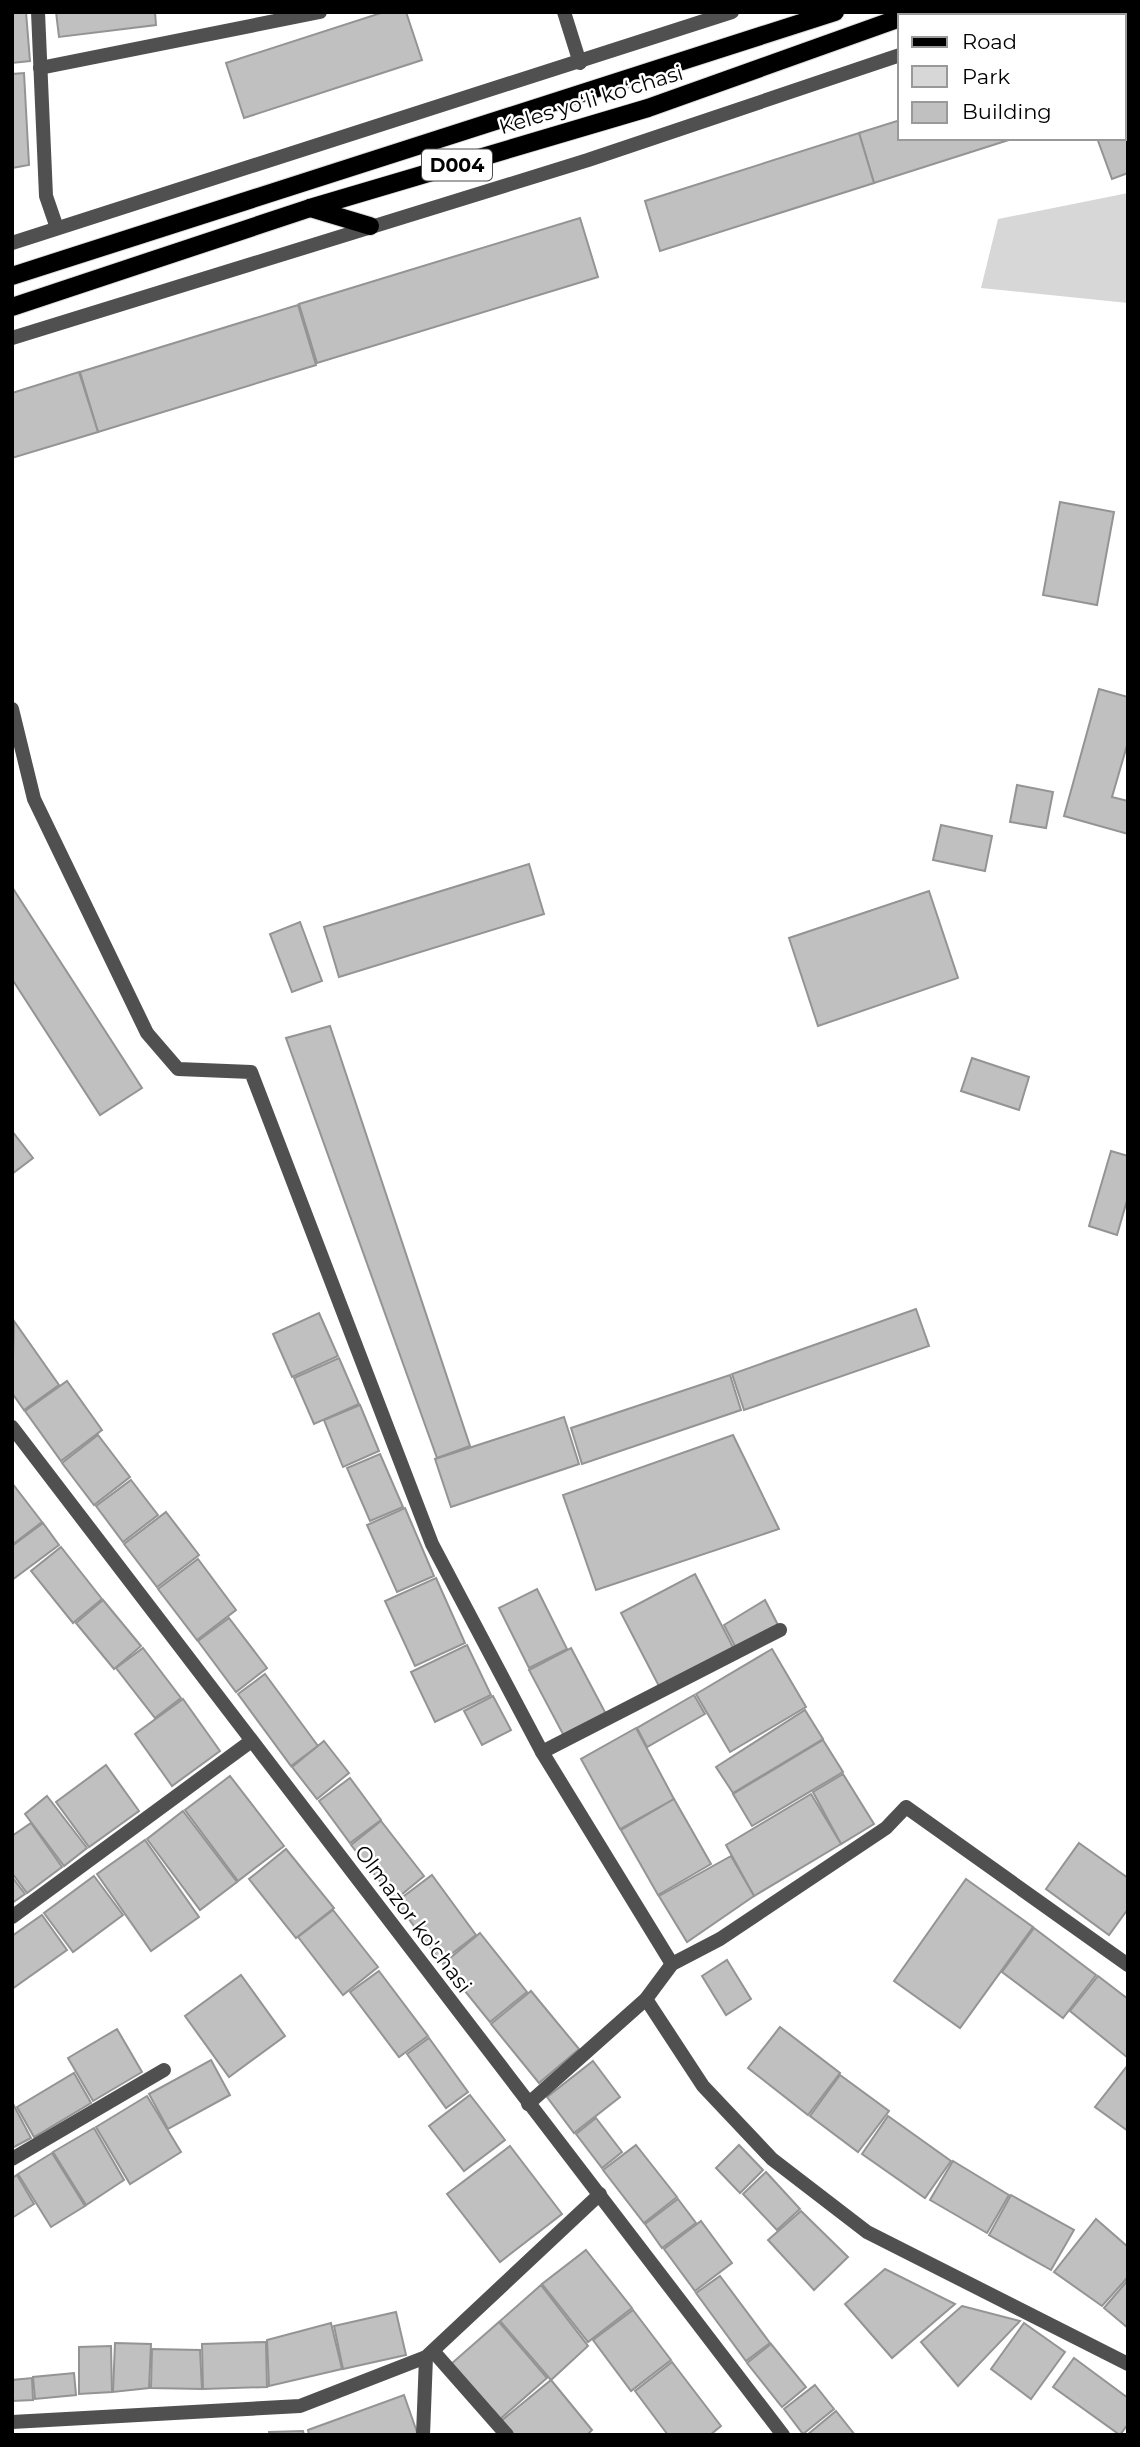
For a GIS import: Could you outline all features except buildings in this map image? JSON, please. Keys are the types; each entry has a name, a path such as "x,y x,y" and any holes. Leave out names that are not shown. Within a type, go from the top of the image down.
{"main road":[{"name":"Keles yoʻli koʻchasi","path":"12,276 835,12"},
{"name":"Keles yoʻli koʻchasi","path":"12,307 310,208 648,108 898,19"},
{"path":"310,208 370,226"}],"street":[{"path":"38,12 46,196 57,228"},
{"path":"40,68 320,12"},
{"path":"564,12 580,63"},
{"name":"Keles yoʻli koʻchasi","path":"12,243 580,63 732,12"},
{"path":"12,338 588,160 898,56"},
{"path":"12,709 34,799 147,1032 178,1069 251,1072 432,1544 542,1752 672,1964"},
{"name":"Olmazor ko'chasi","path":"12,1427 17,1444 528,2105 600,2194 783,2435"},
{"path":"542,1752 780,1630"},
{"path":"12,1917 250,1742"},
{"path":"528,2105 646,1999 672,1964 720,1939 886,1828 906,1807 1128,1965"},
{"path":"646,1999 703,2086 772,2159 867,2232 1128,2364"},
{"path":"12,2159 164,2070"},
{"path":"12,2422 300,2406 429,2354 600,2194"},
{"path":"423,2435 429,2354"},
{"path":"429,2354 507,2435"}],"green space":[{"path":"1128,193 1128,303 981,288 998,219"}]}
